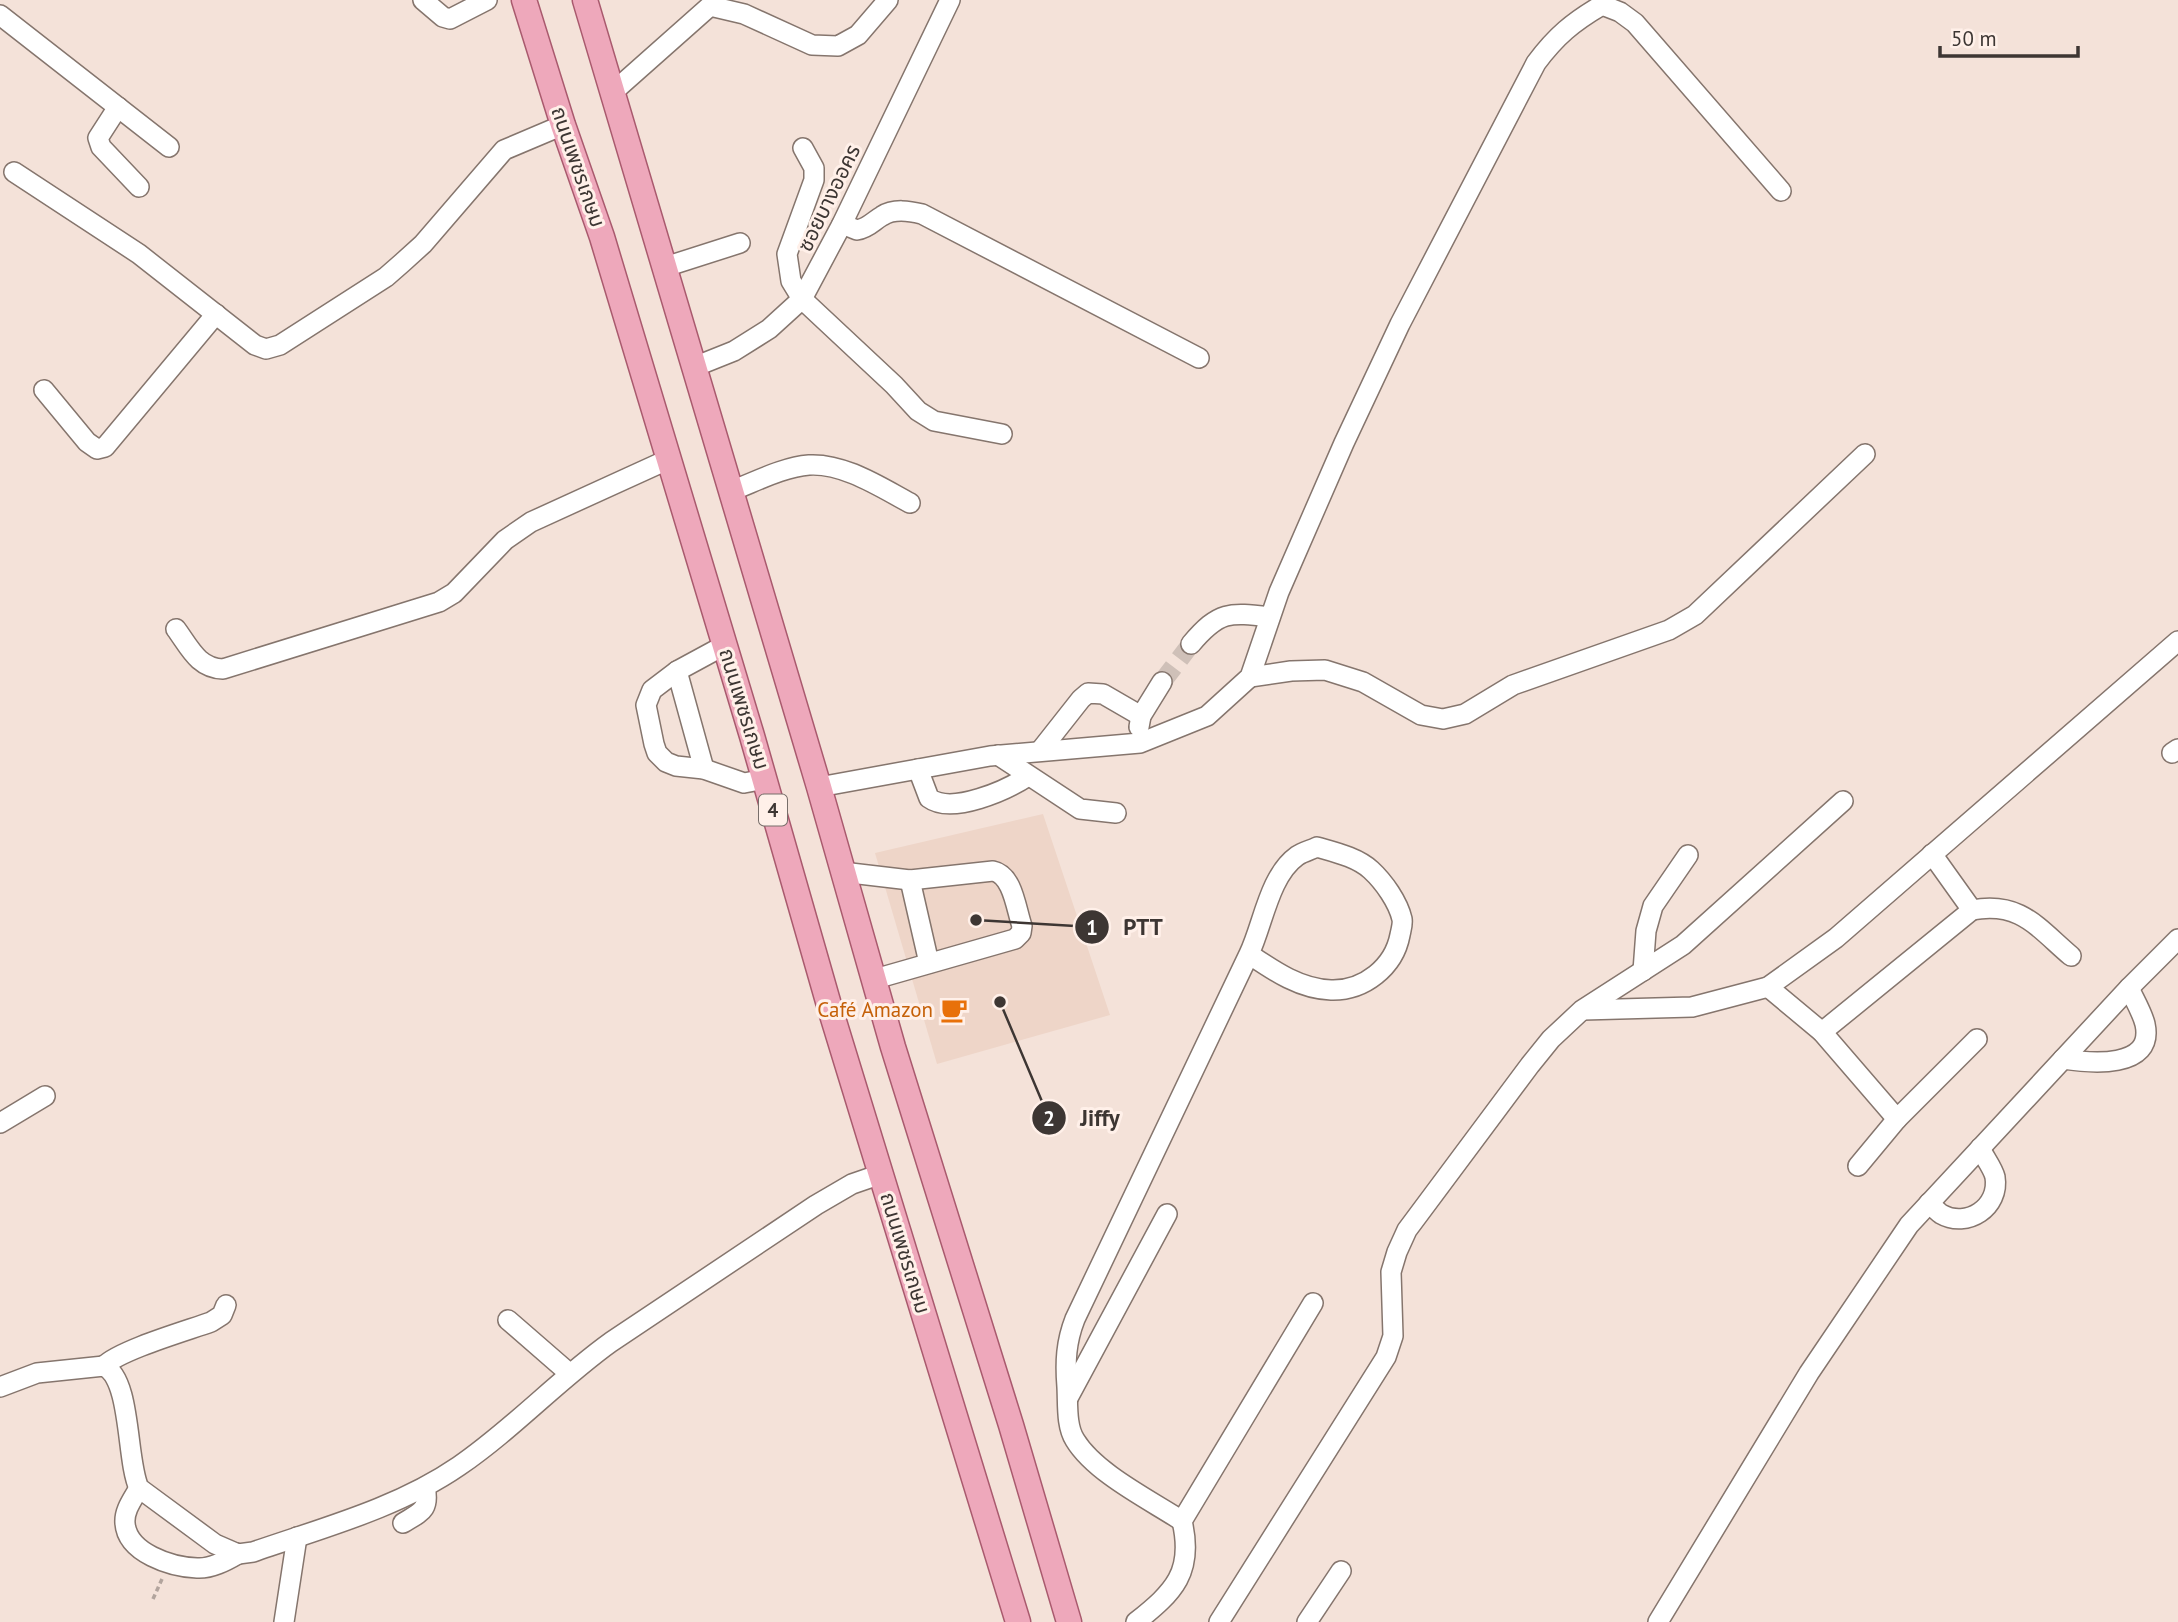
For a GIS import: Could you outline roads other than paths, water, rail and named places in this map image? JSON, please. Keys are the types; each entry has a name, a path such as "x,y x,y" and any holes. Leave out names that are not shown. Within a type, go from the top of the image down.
{"main road":[{"name":"ถนนเพชรเกษม","path":"524,0 602,237 765,779 829,1005 1018,1622"},
{"path":"585,0 842,872 1069,1622"}],"street":[{"path":"423,0 443,17 450,19 461,7 488,0"},
{"path":"613,92 710,3 744,14 812,45 838,46 858,36 888,0"},
{"name":"ซอยบางออคร","path":"694,367 734,351 769,329 802,299 842,224 950,0"},
{"path":"819,787 998,755 1140,743 1206,716 1250,677 1279,592 1400,324 1536,63 1553,40 1576,20 1602,5 1620,12 1635,23 1781,191"},
{"path":"0,15 169,147"},
{"path":"118,107 98,138 101,147 139,187"},
{"path":"14,172 139,254 256,345 266,349 280,345 386,277 423,244 504,150 563,125"},
{"path":"803,148 814,168 814,180 787,254 791,281 802,299 918,411 934,421 1002,434"},
{"path":"842,224 857,230 871,225 884,214 905,210 922,214 1199,358"},
{"path":"665,267 740,243"},
{"path":"44,390 87,442 97,449 106,447 216,314"},
{"path":"1250,677 1291,671 1325,670 1363,682 1421,715 1443,719 1465,714 1513,685 1669,630 1695,615 1865,454"},
{"path":"176,629 209,669 223,669 439,602 454,593 505,540 531,522 667,460"},
{"path":"731,491 789,469 808,465 827,466 868,480 910,503"},
{"path":"1191,644 1216,619 1238,613 1270,617"},
{"path":"1582,1010 1692,1007 1768,987 1836,938 2178,640"},
{"path":"725,645 677,671 659,683 647,697 646,705 654,744 657,753 666,762 676,766 704,769 744,783 765,779"},
{"path":"677,671 704,769"},
{"path":"1140,743 1138,724 1141,716 1163,682"},
{"path":"1040,751 1088,693 1103,694 1141,716"},
{"path":"998,755 1080,809 1116,813"},
{"path":"918,769 929,798 943,804 1000,792 1028,776"},
{"path":"1219,1622 1386,1357 1393,1336 1391,1272 1408,1230 1530,1065 1551,1039 1582,1010 1684,945 1843,801"},
{"path":"1182,1521 1095,1465 1074,1439 1065,1357 1068,1337 1249,954 1279,877 1296,857 1317,847 1343,854 1370,869 1392,895 1403,921 1399,944 1383,970 1355,988 1331,990 1302,985 1273,971 1249,954"},
{"path":"1932,854 1972,910"},
{"path":"1643,971 1646,931 1653,906 1688,855"},
{"path":"842,872 910,880 993,871 1000,873 1006,878 1022,926 1021,933 1015,939 874,979"},
{"path":"910,880 929,963"},
{"path":"1822,1032 1972,910 2005,908 2022,915 2071,956"},
{"path":"1658,1622 1809,1373 1909,1225 2129,988 2178,939"},
{"path":"1768,987 1822,1032 1897,1119"},
{"path":"2063,1059 2103,1063 2125,1059 2139,1051 2145,1037 2145,1024 2129,988"},
{"path":"1858,1166 1897,1119 1977,1039"},
{"path":"0,1123 45,1096"},
{"path":"1929,1203 1941,1214 1958,1219 1972,1217 1989,1206 1995,1194 1995,1176 1980,1148"},
{"path":"139,1488 125,1513 127,1531 134,1545 149,1554 198,1568 226,1561 238,1554 253,1552 382,1506 425,1487 459,1466 490,1443 569,1373 634,1326 816,1205 852,1184 881,1174"},
{"path":"1068,1399 1167,1214"},
{"path":"1136,1622 1173,1590 1186,1558 1182,1521 1313,1303"},
{"path":"0,1387 37,1373 104,1366 134,1350 211,1322 222,1315 226,1305"},
{"path":"508,1320 569,1373"},
{"path":"104,1366 111,1370 118,1382 130,1438 135,1480 139,1488 215,1544 238,1554"},
{"path":"403,1522 425,1508 425,1487"},
{"path":"284,1622 297,1537"},
{"path":"1307,1622 1341,1571"}],"tunnel":[{"path":"1162,682 1191,644"}],"place":[{"name":"PTT","path":"976,920"},
{"name":"Jiffy","path":"1000,1002"},
{"name":"Café Amazon","path":"954,1010"}]}
